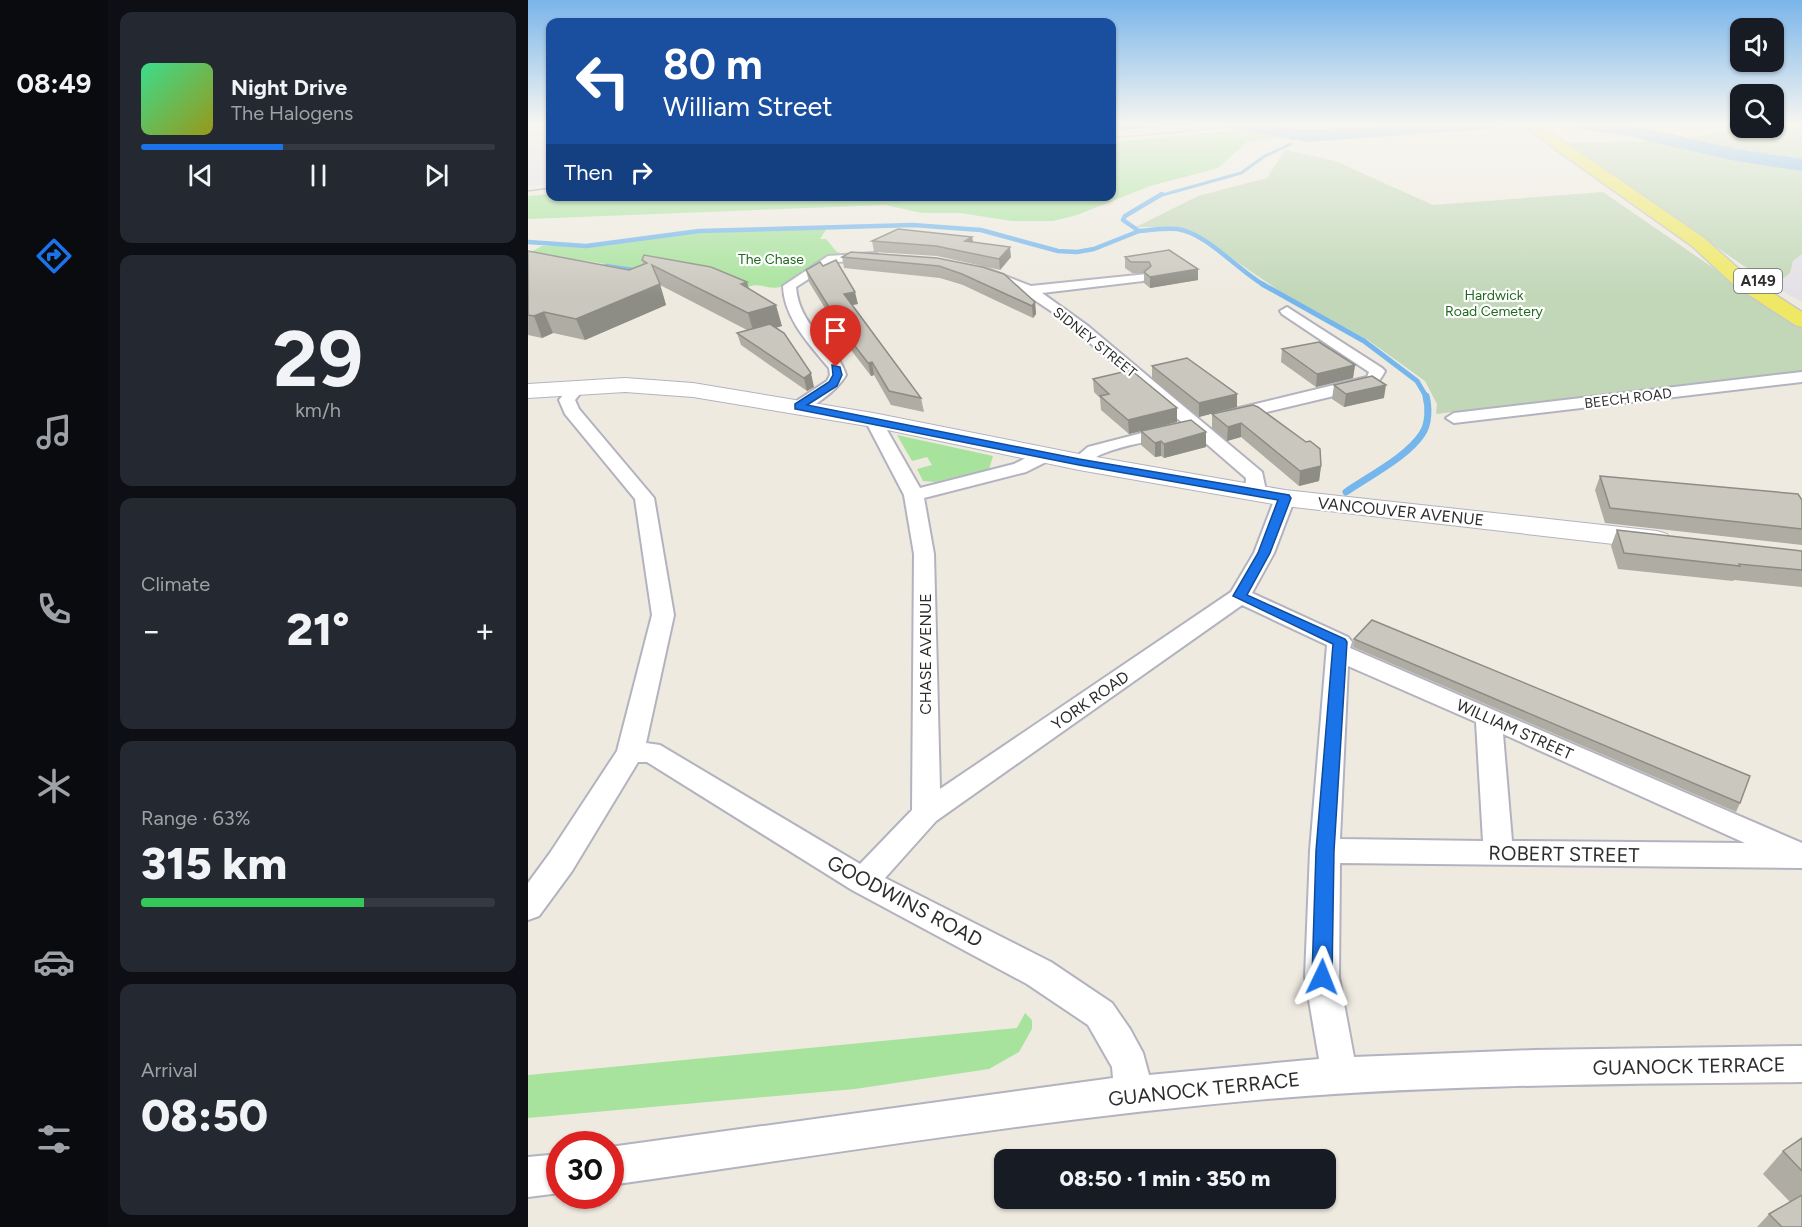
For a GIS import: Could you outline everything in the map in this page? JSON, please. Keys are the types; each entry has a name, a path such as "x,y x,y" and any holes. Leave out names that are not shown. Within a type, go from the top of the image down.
{"main road":[{"name":"A149","path":"1612,181 1698,242 1741,281 1798,312"},
{"name":"VANCOUVER AVENUE","path":"576,389 625,385 693,390 798,406 1079,462 1285,498 1686,543"},
{"path":"528,391 576,389"}],"street":[{"path":"798,406 833,384 838,375 836,367 801,323 788,293 789,286 832,259 847,256 890,258"},
{"name":"SIDNEY STREET","path":"965,267 1006,278 1032,290 1255,476 1254,492"},
{"name":"SIDNEY STREET","path":"1032,290 1143,277"},
{"path":"1079,462 1094,451 1194,424 1358,386 1373,380 1377,371 1287,311"},
{"name":"BEECH ROAD","path":"1454,418 1802,377"},
{"path":"528,907 561,862 630,753 663,615 644,498 571,410 567,400 576,389"},
{"name":"CHASE AVENUE","path":"873,420 914,495 924,555 926,813"},
{"path":"914,495 1020,468 1046,455"},
{"name":"YORK ROAD","path":"863,881 926,813 1240,596 1264,553 1285,498"},
{"name":"WILLIAM STREET","path":"1240,596 1340,642 1337,652 1802,856"},
{"path":"1337,652 1325,851 1322,977 1340,1076"},
{"path":"1489,717 1498,854"},
{"name":"GOODWINS ROAD","path":"630,753 651,752 863,881 1040,973 1100,1014 1118,1041 1130,1065 1132,1095"},
{"name":"ROBERT STREET","path":"1325,851 1802,856"},
{"name":"GUANOCK TERRACE","path":"624,1164 956,1117 1132,1095 1340,1076 1561,1068 1802,1064"},
{"path":"528,1177 546,1175"}],"shaded area":[{"path":"528,181 546,181 546,184 528,186"},
{"path":"1802,254 1802,302 1773,286 1790,273 1793,261"}],"green space":[{"path":"1116,181 1168,181 1116,200"},
{"name":"Hardwick Road Cemetery","path":"1255,181 1380,181 1433,205 1603,192 1802,329 1802,371 1436,414 1437,404 1425,381 1368,340 1287,296 1193,232 1173,227 1136,227 1198,196"},
{"path":"1621,181 1802,181 1802,254 1793,261 1790,273 1773,286"},
{"path":"546,194 546,201 1112,201 1077,215 1053,221 1012,221 960,213 922,213 885,205 528,219 528,196"},
{"name":"The Chase","path":"827,228 820,239 826,239 837,252 844,254 776,288 756,285 748,287 531,252 542,246 593,246 700,231"},
{"path":"897,435 993,456 989,469 935,482 923,481 917,469 932,465 927,457 912,461"},
{"path":"1025,1013 1032,1020 1032,1029 1019,1052 989,1069 855,1089 528,1118 528,1075 1017,1028"}],"building":[{"path":"898,229 972,237 965,241 1010,247 999,259 936,246 872,241"},
{"path":"1169,250 1198,269 1150,277 1144,272 1151,266 1149,262 1131,262 1125,257"},
{"path":"528,251 629,270 647,263 642,260 644,255 711,267 747,282 741,284 776,305 748,313 652,265 660,284 576,319 544,312 534,316 528,315"},
{"path":"851,252 937,258 982,267 1004,274 1035,302 1032,306 939,266 842,257"},
{"path":"836,260 855,292 844,294 921,398 889,391 872,362 868,363 845,333 806,270 820,262 823,266"},
{"path":"770,324 784,333 811,373 804,378 737,333"},
{"path":"1319,342 1355,365 1317,374 1282,349"},
{"path":"1187,358 1237,394 1199,403 1152,366"},
{"path":"1131,370 1177,408 1128,420 1100,396 1109,394 1093,379"},
{"path":"1372,376 1386,385 1346,394 1334,385"},
{"path":"1253,405 1306,442 1310,441 1320,449 1321,466 1300,471 1241,423 1228,427 1212,414"},
{"path":"1191,420 1206,432 1164,444 1161,441 1155,443 1141,431"},
{"path":"1600,476 1798,494 1802,500 1802,529 1610,508"},
{"path":"1617,530 1802,551 1802,570 1739,564 1740,566 1624,553"},
{"path":"1372,620 1750,776 1740,803 1354,639"},
{"path":"1802,1138 1802,1171 1783,1151"},
{"path":"1802,1195 1802,1227 1782,1227 1769,1214"}],"waterway":[{"path":"1159,196 1212,181"},
{"path":"1139,231 1123,220 1125,216 1162,194"},
{"path":"528,242 586,246 699,231 913,225 981,230 1058,251 1077,252 1094,249 1139,231"},
{"path":"1139,231 1177,229 1188,232 1211,245 1264,285"},
{"path":"606,266 641,271"},
{"path":"1262,284 1364,341 1417,381 1426,396"},
{"path":"1346,492 1407,451 1422,434 1427,420 1426,396"}],"railway":[{"path":"528,191 546,189"}],"route":[{"path":"836,367 838,375 833,384 798,406 1079,462 1285,498 1264,553 1240,596 1340,642 1337,652 1325,851 1322,977"}]}
